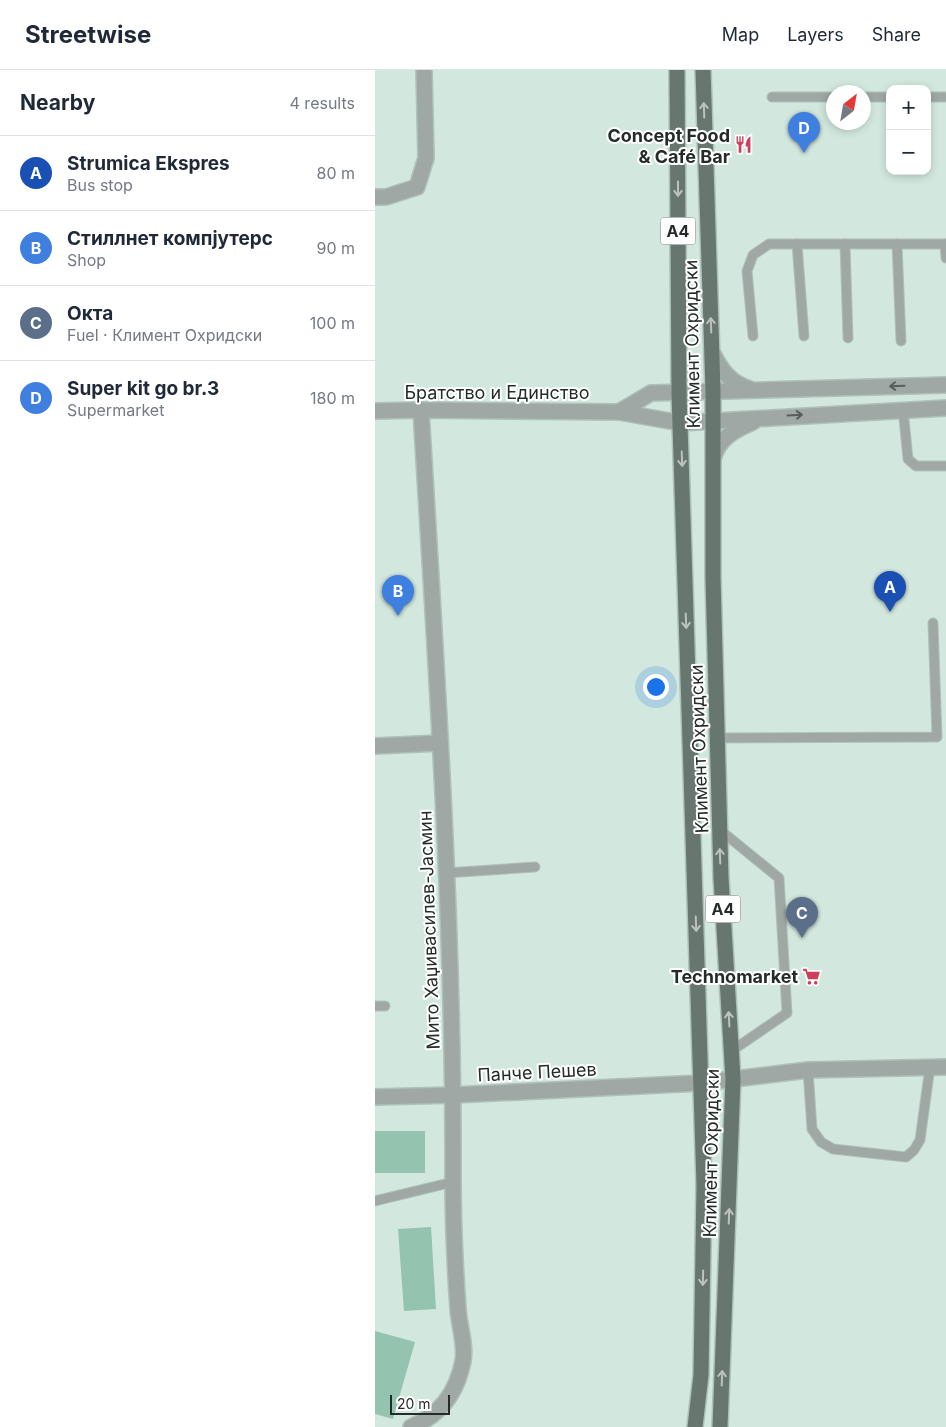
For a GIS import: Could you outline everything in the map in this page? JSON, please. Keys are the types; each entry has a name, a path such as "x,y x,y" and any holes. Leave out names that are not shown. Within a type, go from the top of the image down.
{"main road":[{"name":"Климент Охридски","path":"677,70 679,393 704,1185 701,1375 695,1427"},
{"name":"Климент Охридски","path":"703,70 713,391 712,463 719,830 733,1079 720,1427"}],"street":[{"path":"375,198 386,197 417,187 426,158 424,70"},
{"path":"712,352 725,375 736,384 753,390"},
{"path":"619,412 651,393 946,385"},
{"path":"712,463 718,445 727,436 757,421 775,417 946,408"},
{"name":"Мито Хаџивасилев-Јасмин","path":"411,1427 422,1423 451,1398 464,1359 459,1310 453,1182 454,1095 440,743 421,410"},
{"name":"Братство и Единство","path":"375,411 619,412 681,423 775,417"},
{"path":"375,746 440,743"},
{"name":"Панче Пешев","path":"375,1097 701,1083 808,1070 946,1067"}],"lane":[{"path":"772,98 826,97"},
{"path":"871,97 886,97"},
{"path":"931,97 946,97"},
{"path":"753,336 747,271 753,255 769,244 946,244 946,258"},
{"path":"797,244 804,336"},
{"path":"845,244 848,338"},
{"path":"897,244 901,341"},
{"path":"903,409 908,459 916,466 946,466"},
{"path":"717,738 937,737 933,623"},
{"path":"719,830 779,878 787,1012 731,1052"},
{"path":"445,873 535,867"},
{"path":"375,1006 385,1006"},
{"path":"808,1070 812,1129 821,1142 833,1150 906,1157 914,1150 920,1140 930,1067"},
{"path":"375,1201 453,1182"}],"building":[{"path":"375,1131 425,1131 425,1173 375,1173"},
{"path":"431,1227 436,1309 404,1311 398,1229"},
{"path":"375,1331 415,1342 393,1419 375,1414"}],"place":[{"name":"Concept Food & Café Bar","path":"744,145"},
{"name":"Super kit go br.3","path":"804,153"},
{"name":"Strumica Ekspres","path":"890,612"},
{"name":"Стиллнет компјутерс","path":"398,616"},
{"name":"Окта","path":"802,938"},
{"name":"Technomarket","path":"812,976"}]}
